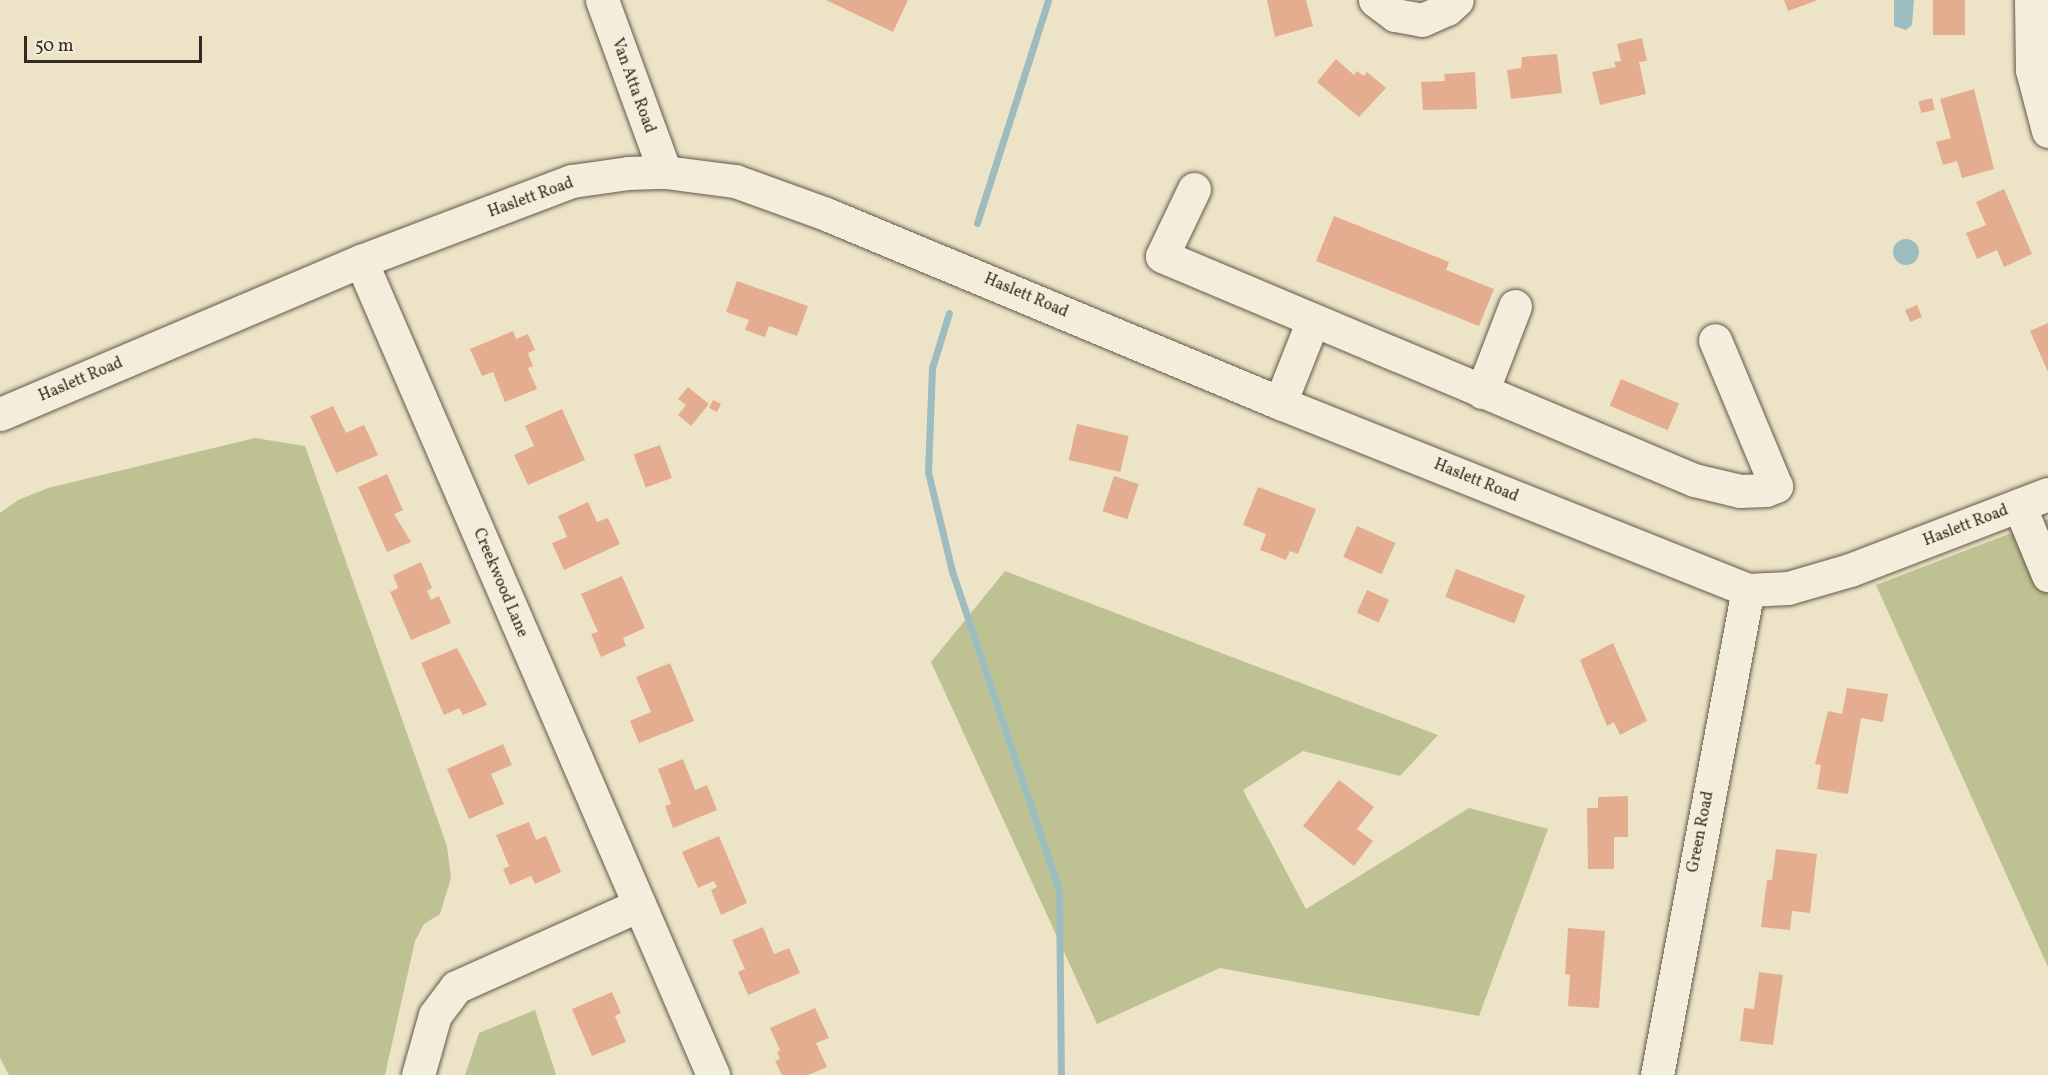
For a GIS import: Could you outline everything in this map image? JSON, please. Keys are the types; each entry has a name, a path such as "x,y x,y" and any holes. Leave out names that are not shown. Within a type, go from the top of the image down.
{"street":[{"name":"Van Atta Road","path":"602,0 665,172"},
{"path":"1375,0 1395,15 1422,20 1447,9 1457,0"},
{"path":"2031,0 2028,41 2032,70 2048,131"},
{"name":"Haslett Road","path":"0,414 361,261 572,181 628,172 665,172 735,181 826,214 1280,404 1748,590 1788,588 1850,570 2034,500"},
{"path":"1194,189 1162,256 1694,480 1740,491 1766,490 1776,486 1715,340"},
{"name":"Creekwood Lane","path":"361,261 713,1075"},
{"path":"1482,392 1515,306"},
{"path":"1280,404 1313,320"},
{"path":"2034,500 2048,575"},
{"name":"Green Road","path":"1657,1075 1748,590"},
{"path":"418,1075 440,1005 456,987 479,974 639,905"}],"green space":[{"path":"255,438 305,446 447,846 451,878 440,914 424,924 415,941 385,1075 9,1075 0,1058 0,513 18,500 48,488"},
{"path":"2048,519 2048,967 1876,585"},
{"path":"1005,571 1438,735 1400,776 1303,751 1243,790 1306,909 1469,808 1548,829 1479,1016 1220,968 1097,1024 931,662"},
{"path":"535,1010 556,1075 465,1075 479,1033"}],"water":[{"path":"1894,0 1914,0 1912,25 1906,30 1894,26"},
{"path":"1906,239 1915,243 1919,252 1915,261 1906,265 1897,261 1893,252 1897,243"}],"building":[{"path":"826,0 908,0 893,32"},
{"path":"1267,0 1306,0 1313,26 1275,37"},
{"path":"1784,0 1818,0 1788,11"},
{"path":"1933,0 1965,0 1965,35 1933,35"},
{"path":"1642,38 1647,61 1639,62 1646,94 1600,105 1592,72 1616,67 1614,62 1621,61 1617,44"},
{"path":"1557,54 1562,93 1511,99 1507,70 1521,68 1522,57"},
{"path":"1336,59 1354,75 1357,71 1364,76 1367,72 1386,88 1359,117 1317,82"},
{"path":"1475,72 1477,109 1423,110 1421,82 1445,81 1444,74"},
{"path":"1974,89 1994,169 1962,178 1957,161 1943,165 1936,142 1951,138 1940,99"},
{"path":"1932,98 1935,110 1921,113 1918,101"},
{"path":"2004,189 2032,254 2004,267 1997,250 1977,259 1966,233 1986,225 1976,202"},
{"path":"1334,216 1449,262 1446,270 1494,289 1479,326 1316,261"},
{"path":"737,281 808,306 797,336 769,326 765,337 745,330 749,320 726,312"},
{"path":"1917,305 1922,317 1910,322 1905,310"},
{"path":"2048,323 2048,372 2030,331"},
{"path":"513,331 516,339 528,334 535,350 528,353 533,366 528,368 537,389 505,402 493,372 482,376 470,349"},
{"path":"1621,379 1679,404 1668,430 1610,406"},
{"path":"688,387 709,404 691,426 678,415 686,405 678,399"},
{"path":"713,400 721,404 717,412 709,408"},
{"path":"333,406 346,433 364,425 378,455 336,473 310,416"},
{"path":"562,409 585,460 528,485 514,455 534,446 525,426"},
{"path":"1077,424 1129,436 1120,472 1069,460"},
{"path":"660,445 672,478 646,487 634,455"},
{"path":"387,474 403,510 394,514 411,542 387,552 358,487"},
{"path":"1114,476 1139,484 1127,519 1103,511"},
{"path":"1258,487 1316,509 1298,554 1290,551 1286,560 1260,550 1266,534 1243,525"},
{"path":"588,502 597,522 608,518 620,544 564,570 552,543 567,537 558,516"},
{"path":"1357,526 1395,543 1382,574 1343,557"},
{"path":"421,562 432,588 427,591 431,600 439,596 451,623 411,640 390,592 398,588 393,575"},
{"path":"1456,569 1525,596 1514,624 1445,597"},
{"path":"622,576 645,628 623,638 626,646 601,657 591,634 598,632 581,594"},
{"path":"1367,590 1389,600 1379,623 1357,613"},
{"path":"1613,643 1647,721 1620,735 1614,722 1607,726 1580,660"},
{"path":"457,648 487,705 463,715 459,708 444,715 421,663"},
{"path":"670,663 694,721 639,743 630,721 651,712 636,677"},
{"path":"1847,688 1888,694 1883,722 1861,718 1848,794 1817,789 1821,765 1815,764 1828,711 1842,714"},
{"path":"503,744 512,765 491,774 504,804 469,819 447,769"},
{"path":"683,759 695,790 707,785 717,810 673,828 665,806 671,804 658,769"},
{"path":"1339,780 1374,807 1357,829 1373,841 1354,866 1303,826"},
{"path":"1628,796 1628,837 1614,837 1614,869 1588,869 1587,808 1598,808 1598,797"},
{"path":"529,822 536,840 546,836 561,872 535,884 531,876 510,885 503,869 509,866 496,835"},
{"path":"719,836 747,903 721,915 711,890 717,887 714,881 698,888 682,852"},
{"path":"1776,849 1817,854 1810,913 1792,911 1790,930 1761,927 1767,880 1772,880"},
{"path":"763,927 774,954 789,948 800,973 748,995 738,972 745,969 732,940"},
{"path":"1568,928 1605,931 1599,1008 1568,1006 1570,975 1565,974"},
{"path":"1759,972 1783,975 1773,1045 1740,1041 1744,1008 1754,1009"},
{"path":"612,992 621,1013 615,1016 626,1042 592,1056 572,1009"},
{"path":"815,1008 829,1038 816,1043 827,1067 808,1075 782,1075 775,1061 780,1059 777,1052 780,1050 770,1028"}],"waterway":[{"path":"977,223 1048,0"},
{"path":"949,313 932,368 928,472 952,571 1059,890 1061,1075"}]}
